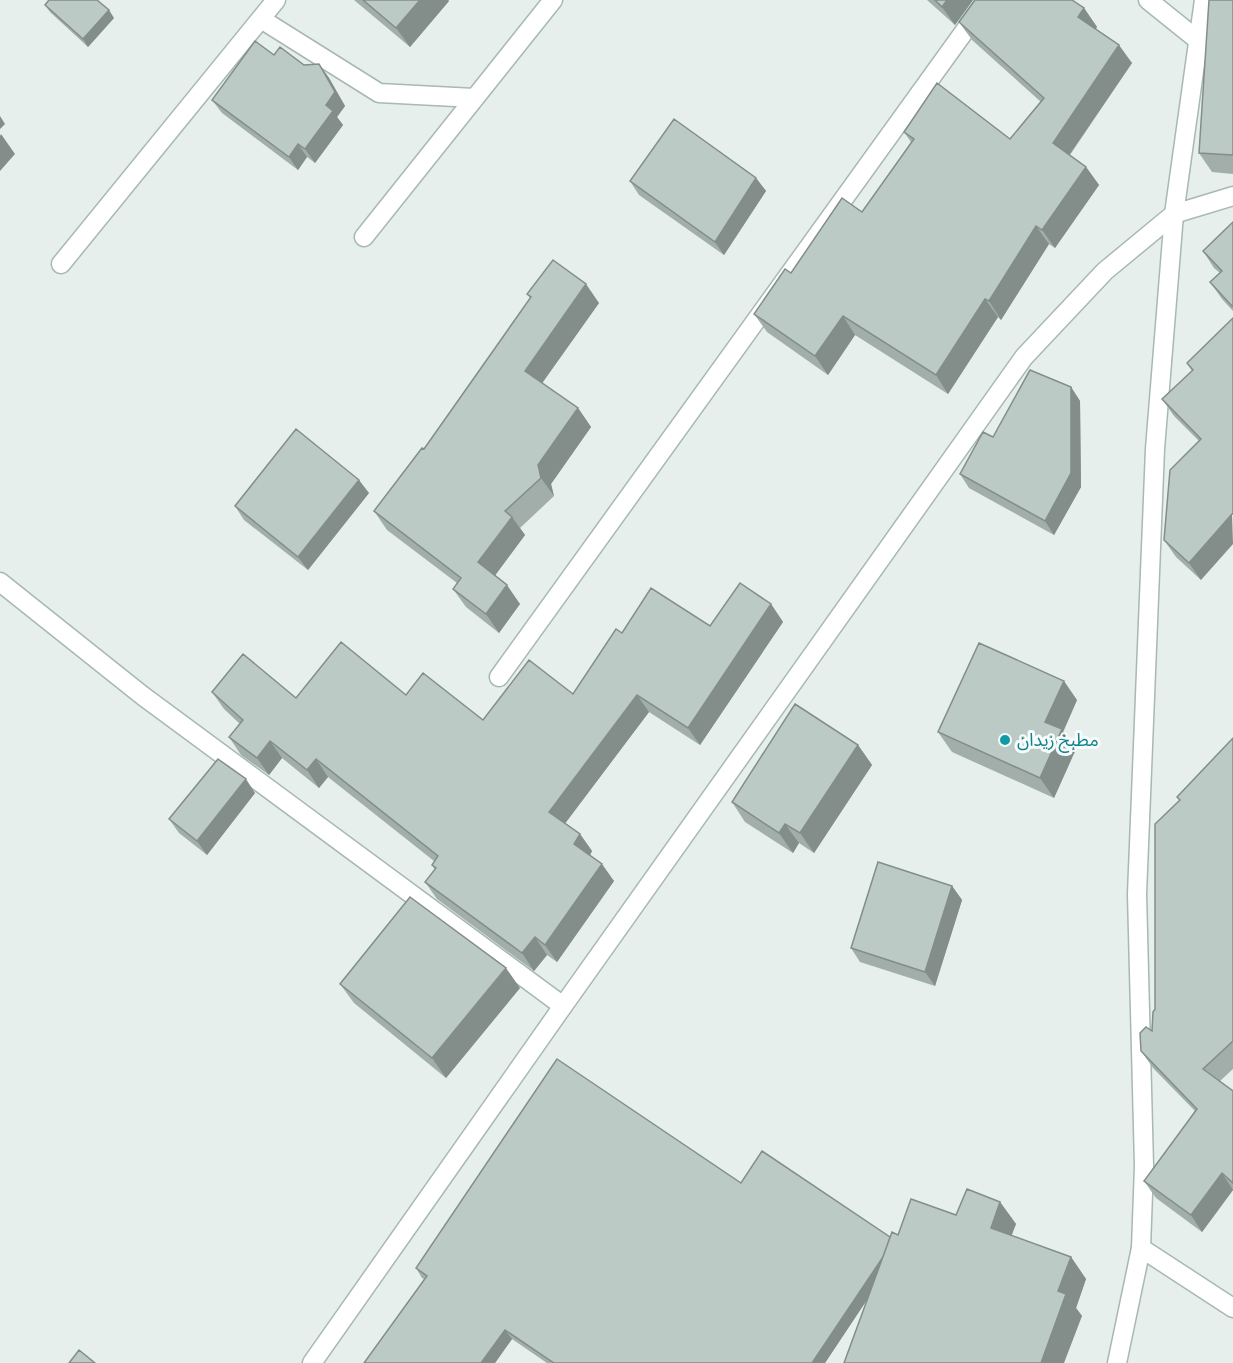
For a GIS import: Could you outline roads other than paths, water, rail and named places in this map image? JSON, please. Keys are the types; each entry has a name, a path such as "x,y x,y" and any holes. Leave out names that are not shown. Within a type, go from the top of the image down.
{"street":[{"path":"62,264 276,0"},
{"path":"364,237 553,0"},
{"path":"499,677 987,0"},
{"path":"1148,0 1199,41"},
{"path":"1117,1363 1141,1248 1144,1166 1137,894 1155,449 1174,214 1204,0"},
{"path":"261,19 379,93 474,98"},
{"path":"312,1363 1024,357 1105,271 1174,214 1233,196"},
{"path":"0,582 143,696 563,1006"},
{"path":"1141,1248 1233,1308"}],"place":[{"name":"مطبخ زيدان","path":"1005,740"}]}
